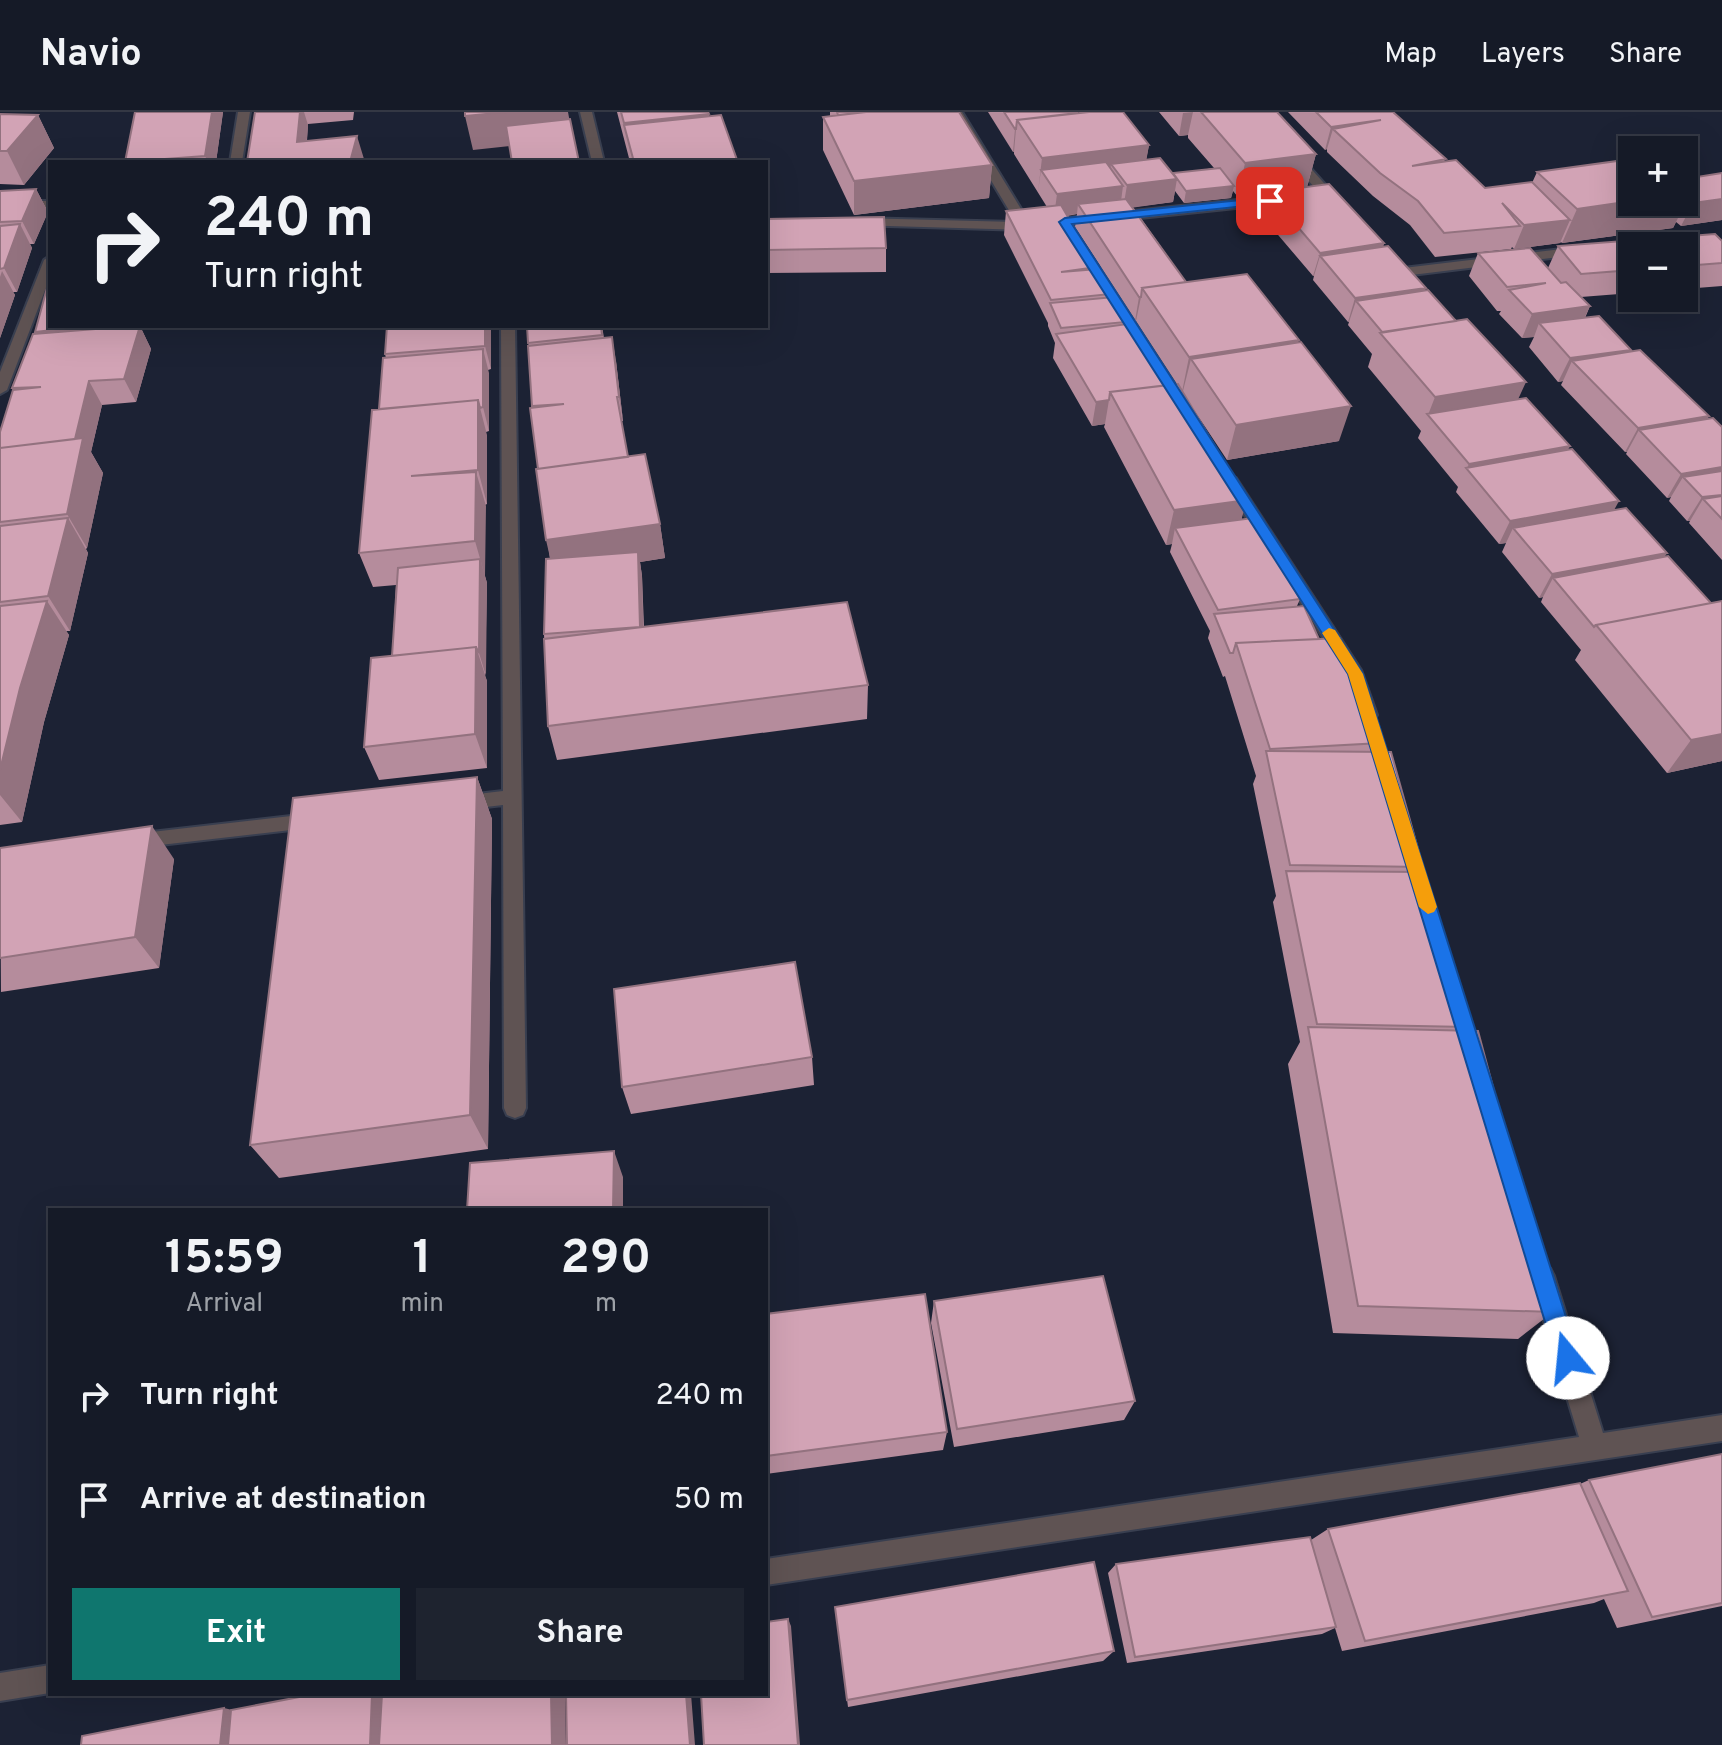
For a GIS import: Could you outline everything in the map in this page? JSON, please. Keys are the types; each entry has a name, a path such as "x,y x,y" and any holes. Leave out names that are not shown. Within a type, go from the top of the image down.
{"street":[{"path":"236,160 244,112"},
{"path":"586,112 598,160"},
{"path":"956,112 1025,226"},
{"path":"1285,147 1348,217"},
{"path":"842,222 1025,226 1073,235 1329,194"},
{"path":"0,205 48,205"},
{"path":"1073,235 1193,421"},
{"path":"1406,285 1390,268 1597,249"},
{"path":"0,390 48,265"},
{"path":"508,328 515,1108"},
{"path":"1219,461 1355,674 1374,734"},
{"path":"434,806 512,797"},
{"path":"109,844 341,817"},
{"path":"1534,1250 1595,1447"},
{"path":"768,1572 1722,1428"},
{"path":"0,1687 48,1679"}],"building":[{"path":"135,112 212,112 205,156 125,160"},
{"path":"255,112 300,112 297,142 357,136 351,160 247,160"},
{"path":"465,112 507,112 465,116"},
{"path":"621,112 708,112 709,114 624,123"},
{"path":"837,112 866,112 838,115"},
{"path":"866,112 959,112 992,165 854,181 823,117"},
{"path":"1004,112 1077,113 1017,120 1015,129"},
{"path":"1089,112 1123,112 1149,145 1042,158 1017,120"},
{"path":"1201,112 1277,112 1316,154 1245,163"},
{"path":"1316,112 1393,112 1446,159 1412,166 1456,160 1485,188 1532,182 1570,220 1524,225 1502,203 1520,226 1444,233 1418,201 1380,173 1333,129 1381,120 1331,127"},
{"path":"0,114 38,115 7,151 0,151"},
{"path":"721,115 737,160 633,160 624,125"},
{"path":"570,119 579,160 512,160 506,126"},
{"path":"1160,158 1177,179 1127,185 1111,164"},
{"path":"1618,161 1618,203 1577,209 1537,172"},
{"path":"1106,162 1123,186 1057,194 1041,170"},
{"path":"1220,168 1234,186 1186,191 1173,173"},
{"path":"1722,173 1722,199 1698,202 1698,177"},
{"path":"1329,184 1384,243 1320,253 1268,192"},
{"path":"36,189 22,221 0,222 0,191"},
{"path":"1126,199 1186,282 1142,288 1139,297 1078,204"},
{"path":"1061,205 1097,267 1061,272 1098,269 1111,294 1051,300 1006,211"},
{"path":"884,217 886,248 768,250 768,219"},
{"path":"20,224 4,268 0,269 0,226"},
{"path":"1715,234 1722,241 1722,263 1698,265 1698,235"},
{"path":"1618,241 1618,271 1581,274 1558,246"},
{"path":"1388,246 1426,288 1355,298 1320,256"},
{"path":"1530,248 1561,283 1566,282 1590,306 1532,314 1509,290 1546,283 1507,287 1478,253"},
{"path":"1247,274 1299,340 1189,357 1142,288"},
{"path":"48,284 48,328 70,328 35,332"},
{"path":"1428,290 1456,321 1382,332 1356,301"},
{"path":"1114,297 1126,322 1061,328 1050,303"},
{"path":"1599,316 1631,350 1570,358 1539,323"},
{"path":"1467,319 1526,382 1435,397 1380,333"},
{"path":"1127,324 1168,385 1110,392 1109,400 1096,402 1056,334"},
{"path":"139,328 124,379 89,381 75,439 0,448 0,432 13,390 41,387 12,388 33,334"},
{"path":"387,328 485,328 485,346 385,354"},
{"path":"527,328 601,328 602,335 528,343"},
{"path":"612,337 617,397 628,457 538,469 530,408 564,404 532,406 528,346"},
{"path":"1301,342 1351,406 1236,425 1191,359"},
{"path":"483,349 483,407 480,408 478,400 379,409 383,358"},
{"path":"1640,350 1709,416 1638,428 1572,361"},
{"path":"1178,384 1247,500 1174,510 1110,392"},
{"path":"1526,398 1570,446 1469,464 1427,414"},
{"path":"478,400 478,470 411,476 476,472 475,541 359,553 372,410"},
{"path":"1713,418 1722,427 1722,467 1681,474 1639,430"},
{"path":"83,438 67,514 0,522 0,448"},
{"path":"1572,449 1619,501 1510,521 1466,468"},
{"path":"645,454 660,524 546,540 536,469"},
{"path":"1722,471 1722,495 1702,497 1683,477"},
{"path":"1722,496 1722,519 1703,499"},
{"path":"1626,508 1667,553 1552,574 1513,528"},
{"path":"68,518 48,596 0,602 0,526"},
{"path":"1253,518 1300,599 1218,610 1175,528"},
{"path":"638,552 640,627 544,634 546,559"},
{"path":"1668,556 1711,603 1594,627 1553,578"},
{"path":"480,559 479,653 476,647 392,656 398,568"},
{"path":"47,601 20,688 0,770 0,606"},
{"path":"1722,601 1722,734 1691,740 1596,625"},
{"path":"847,602 868,685 548,726 544,639"},
{"path":"1304,606 1319,639 1236,643 1233,653 1230,653 1214,614"},
{"path":"1340,638 1381,743 1270,749 1236,643"},
{"path":"476,647 475,734 364,747 371,658"},
{"path":"1266,751 1391,752 1423,867 1290,865"},
{"path":"477,777 470,1115 250,1145 293,798"},
{"path":"152,826 135,937 0,958 0,848"},
{"path":"1286,871 1424,872 1468,1027 1317,1024"},
{"path":"795,962 812,1057 622,1087 614,989"},
{"path":"1308,1027 1478,1031 1553,1312 1358,1306"},
{"path":"614,1151 613,1208 467,1208 470,1163"},
{"path":"1103,1276 1135,1401 957,1429 934,1301"},
{"path":"925,1294 947,1432 768,1456 768,1314"},
{"path":"1722,1454 1722,1603 1652,1617 1589,1480"},
{"path":"1580,1483 1628,1591 1365,1641 1328,1529"},
{"path":"1310,1537 1336,1627 1135,1657 1116,1564"},
{"path":"1094,1562 1114,1651 847,1700 835,1607"},
{"path":"788,1619 798,1745 704,1745 701,1696 768,1696 768,1622"},
{"path":"304,1696 372,1696 370,1745 228,1745 231,1710"},
{"path":"382,1696 551,1696 552,1745 379,1745"},
{"path":"566,1696 686,1696 690,1745 567,1745"},
{"path":"224,1708 220,1745 81,1745 82,1736"}],"slow traffic":[{"path":"1329,633 1355,674 1428,907"}],"route":[{"path":"1270,201 1065,222 1355,674 1568,1358"}]}
